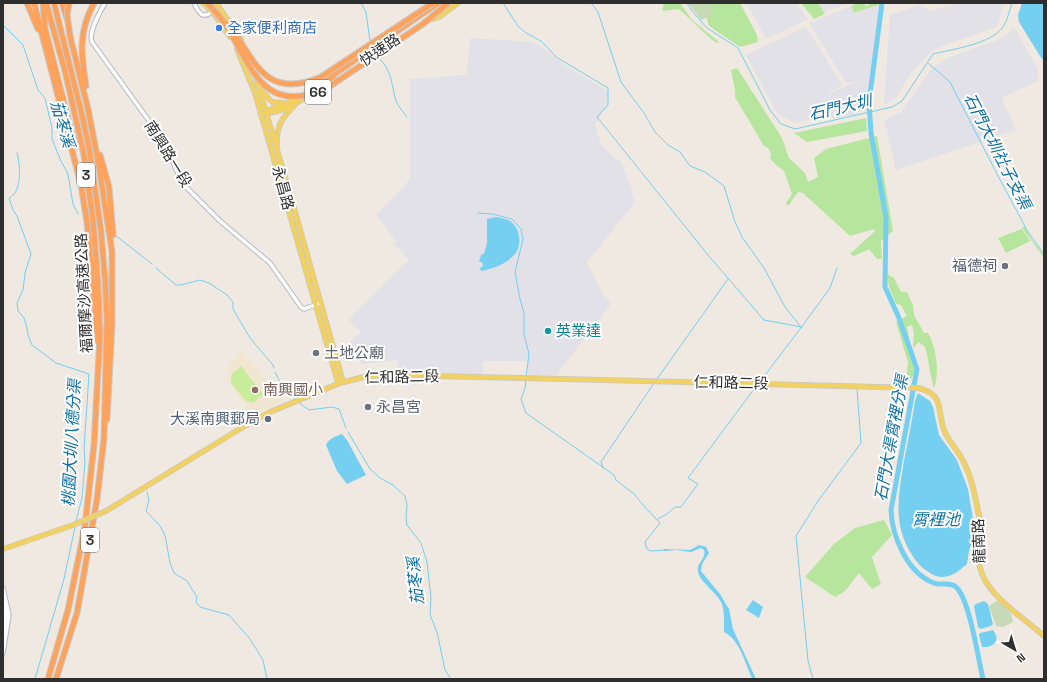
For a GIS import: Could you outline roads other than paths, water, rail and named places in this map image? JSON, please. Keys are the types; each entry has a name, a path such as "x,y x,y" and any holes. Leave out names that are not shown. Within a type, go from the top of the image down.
{"highway":[{"path":"27,3 46,49"},
{"path":"34,3 81,185"},
{"path":"44,3 44,28 71,130 87,222 94,286 96,334 100,352"},
{"name":"福爾摩沙高速公路","path":"44,3 65,71 84,162 93,220 98,285 100,352 94,445 86,526 68,610 48,679"},
{"name":"福爾摩沙高速公路","path":"54,3 82,111 89,147 97,200 104,266 107,320 104,438 97,499 77,613 56,679"},
{"path":"62,3 86,86"},
{"path":"69,3 67,15 70,36 88,109 99,166 112,252"},
{"path":"94,3 84,24 82,59 96,140 109,187 113,233 112,324 108,412 104,438"},
{"name":"66","path":"207,3 224,23 249,67 258,79 278,93 293,96 311,94 327,88 423,24 448,3"},
{"name":"66","path":"212,3 232,29 252,62 260,70 278,82 297,84 321,77 432,3"},
{"path":"321,87 438,3"},
{"path":"307,92 442,3"}],"main road":[{"name":"永昌路","path":"203,3 228,32 238,50 264,114 278,155 318,304 333,367 340,383"},
{"name":"快速路","path":"264,114 271,109 292,101 307,92 323,79 432,3"},
{"name":"快速路","path":"302,100 411,29 424,22 439,17 458,3"},
{"name":"永昌路","path":"218,4 248,50 264,114 318,304 339,369 340,383"},
{"path":"344,74 355,72"},
{"path":"258,86 272,102 283,104 292,101"},
{"path":"264,114 272,114 302,100"},
{"path":"278,155 277,135 279,124 286,113 302,100"},
{"path":"327,388 333,380 333,367"},
{"path":"339,369 346,377 351,379"},
{"name":"仁和路二段","path":"3,549 73,525 106,511 270,412 351,379 388,375 916,388 932,394 939,403"},
{"name":"龍南路","path":"939,403 944,431 963,460 974,492 981,530 977,554 982,576 1000,599 1044,636"}],"street":[{"name":"南興路一段","path":"105,3 90,38 165,143 179,176 186,187 220,221 270,263 301,307 304,309 318,304"},
{"path":"194,3 200,14 207,15 212,12 218,4"},
{"name":"快速路","path":"410,16 432,3"},
{"path":"3,588 9,615 3,653"},
{"path":"3,600 6,613 3,638"}],"water":[{"path":"1022,3 1044,3 1044,61 1019,22 1018,15"},
{"path":"496,217 506,219 515,225 519,236 519,247 513,256 506,262 482,271 479,269 483,266 482,262 479,262 481,255 484,254 487,243 487,219"},
{"name":"霄裡池","path":"918,393 930,401 933,407 939,435 957,460 968,489 975,531 967,564 953,574 943,577 933,575 921,566 914,558 903,537 900,527 898,505 899,494 915,401"},
{"path":"342,434 347,440 366,475 347,484 337,471 326,445 330,439"},
{"path":"699,545 706,547 709,553 702,564 701,571 720,594 729,609 733,629 756,679 753,679 751,676 738,645 729,635 724,632 724,613 721,602 716,594 699,576 698,569 705,553 704,550 701,548 691,552 677,550 664,551 664,549 690,550"},
{"path":"753,600 763,607 759,618 746,610"},
{"path":"984,601 988,604 993,624 981,629 978,627 974,606"},
{"path":"993,630 996,637 995,643 990,646 982,647 979,635 980,633"}],"waterway":[{"path":"361,3 366,12 370,41"},
{"path":"503,3 518,26 526,33 541,41 556,57 608,88 608,105 597,117 708,255 764,320 802,327"},
{"path":"591,3 598,12 621,82 644,113 655,132 668,145 680,152 690,166 705,172 724,186 735,222 742,237 764,268 785,307 801,327"},
{"name":"石門大圳","path":"687,3 707,28 738,48 770,110 781,124 795,129 892,107 902,101 933,54 961,48 990,38 1005,24 1012,3"},
{"name":"石門大渠霄裡分渠","path":"882,3 869,102 871,133 886,217 885,287 899,318 917,369 891,510 892,520 898,542 909,562 916,571 924,578 934,583 955,586 962,595 970,617 983,679"},
{"name":"茄苳溪","path":"3,25 23,45 38,90 45,98 52,128 52,139 68,174 73,204 78,214"},
{"path":"380,59 387,69 391,79 397,103 407,117"},
{"name":"石門大圳社子支渠","path":"928,63 950,82 1028,232 1044,254"},
{"name":"桃園大圳八德分渠","path":"17,153 19,162 19,182 16,192 9,198 31,254 25,273 23,290 17,303 18,311 24,318 32,345 56,363 89,374 82,498 76,521"},
{"path":"478,213 492,214 512,219 521,229 523,239 515,272 524,313 524,334 529,354 526,377"},
{"name":"茄苳溪","path":"115,235 152,264"},
{"name":"茄苳溪","path":"156,268 176,285 200,280 209,283 227,295 233,302 233,309 250,338 274,368"},
{"path":"759,383 830,288 837,268"},
{"path":"657,379 728,279"},
{"name":"茄苳溪","path":"275,372 281,384 295,399"},
{"path":"526,380 521,399 526,413 614,475 616,480 634,494 660,523 645,542 647,549 651,551 664,550"},
{"path":"603,468 601,462 654,383"},
{"path":"658,519 675,507 681,507 698,484 688,478 757,385"},
{"path":"813,679 808,661 796,536 818,501 861,443 857,389"},
{"name":"茄苳溪","path":"298,402 309,410 332,407 339,409 346,428"},
{"name":"茄苳溪","path":"348,432 370,469 380,478 393,485 405,496 407,505 407,525 421,543 427,562 431,598 430,615 437,632 445,670 451,679"},
{"path":"147,492 149,500 146,511 160,526 165,535 170,563 174,573 187,581 197,597 196,602 200,607 229,615 250,639 263,660 267,679"},
{"name":"桃園大圳八德分渠","path":"35,679 64,579 75,527"}],"place":[{"name":"全家便利商店","path":"219,28"},
{"name":"福德祠","path":"1005,266"},
{"name":"英業達","path":"548,331"},
{"name":"土地公廟","path":"316,353"},
{"name":"南興國小","path":"255,390"},
{"name":"永昌宮","path":"368,407"},
{"name":"大溪南興郵局","path":"268,419"}]}
